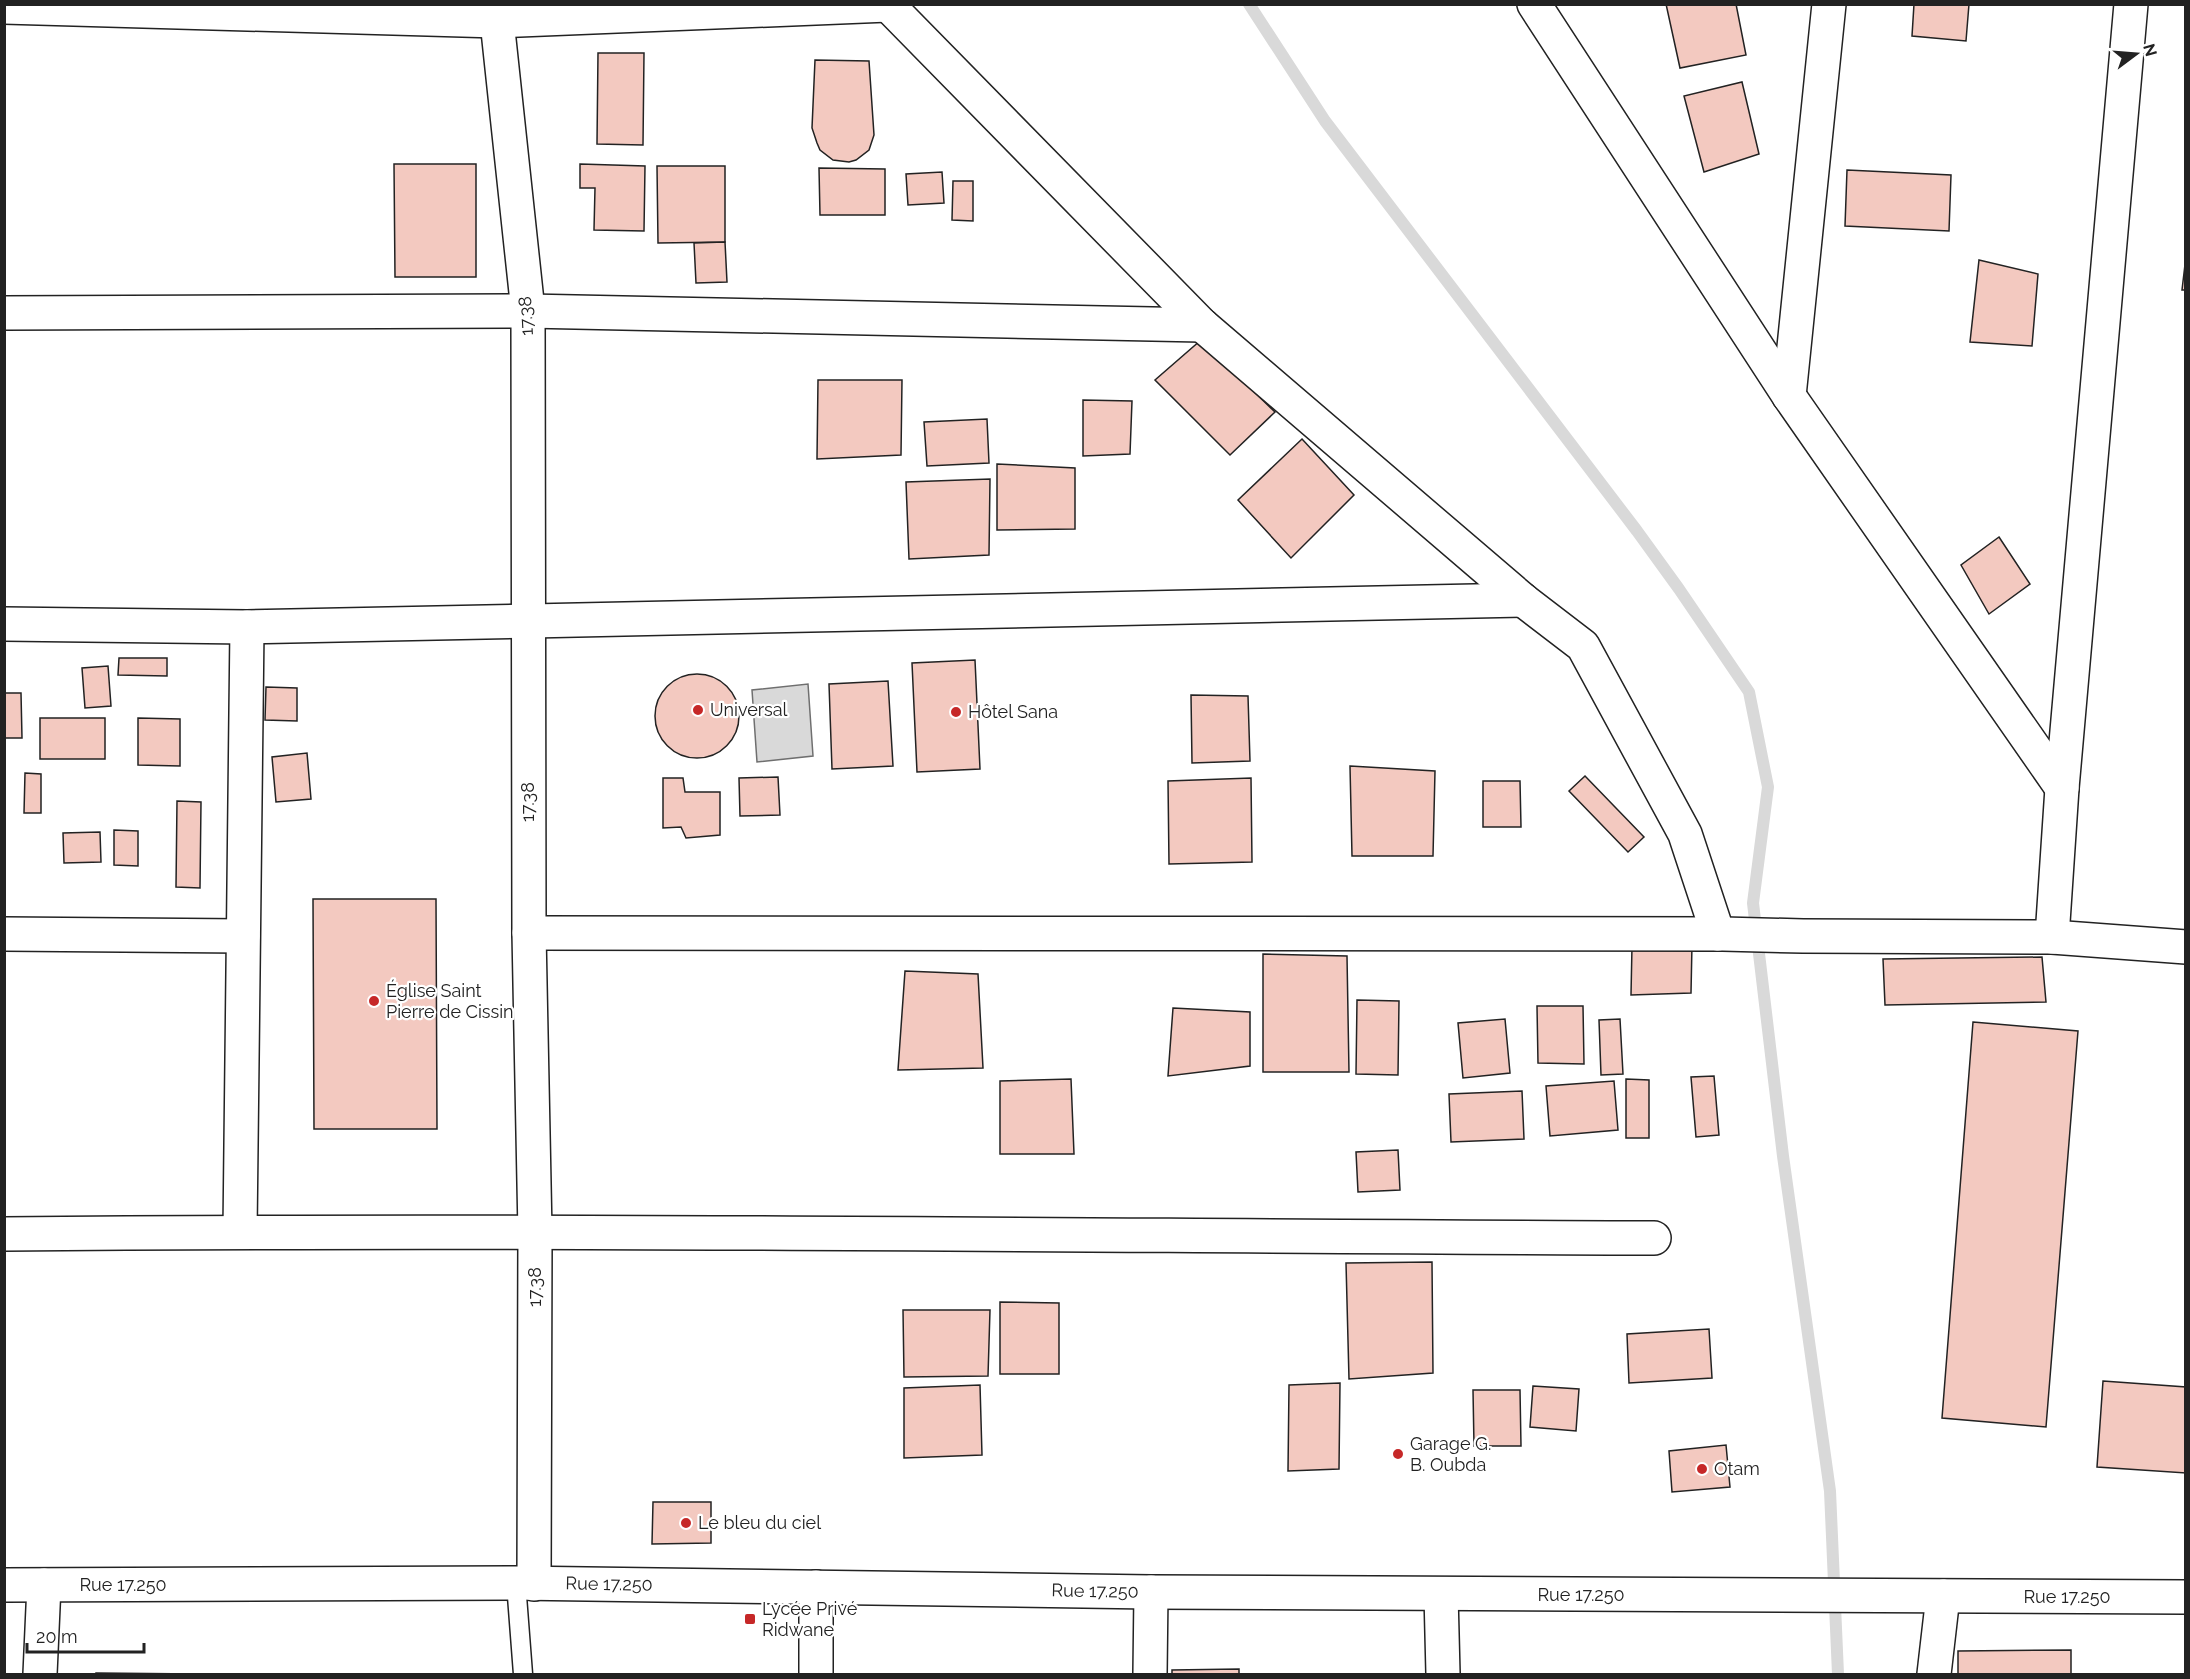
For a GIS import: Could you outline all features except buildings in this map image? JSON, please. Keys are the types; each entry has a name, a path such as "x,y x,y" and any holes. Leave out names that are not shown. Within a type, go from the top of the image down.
{"street":[{"path":"1534,4 1789,396 2062,788"},
{"path":"1789,396 1829,4"},
{"path":"2052,937 2062,788 2131,4"},
{"path":"4,7 492,13 887,5 1202,325 1523,600 1583,646 1685,834 1721,934"},
{"name":"17.38","path":"492,13 528,311 529,933 535,1233 525,1583"},
{"path":"4,313 528,311 1202,325"},
{"path":"4,624 247,627 1523,600"},
{"path":"240,1232 247,627"},
{"path":"529,933 1721,934 2052,937 2186,947"},
{"path":"4,934 243,936"},
{"path":"4,1234 240,1232 1654,1238"},
{"name":"Rue 17.250","path":"4,1585 525,1583 1151,1592 2186,1596"},
{"path":"40,1674 44,1585"},
{"path":"816,1587 816,1674"},
{"path":"1150,1674 1151,1592"},
{"path":"1441,1594 1443,1674"},
{"path":"1934,1674 1943,1596"}],"lane":[{"path":"523,1674 525,1583"}],"shaded area":[{"path":"808,684 813,756 757,762 752,690"}],"waterway":[{"path":"1249,4 1325,121 1637,531 1749,692 1768,787 1753,903 1783,1156 1830,1491 1838,1674"}],"place":[{"name":"Universal","path":"698,710"},
{"name":"Hôtel Sana","path":"956,712"},
{"name":"Église Saint Pierre de Cissin","path":"374,1001"},
{"name":"Garage G. B. Oubda","path":"1398,1454"},
{"name":"Otam","path":"1702,1469"},
{"name":"Le bleu du ciel","path":"686,1523"},
{"name":"Lycée Privé Ridwane","path":"750,1619"}]}
